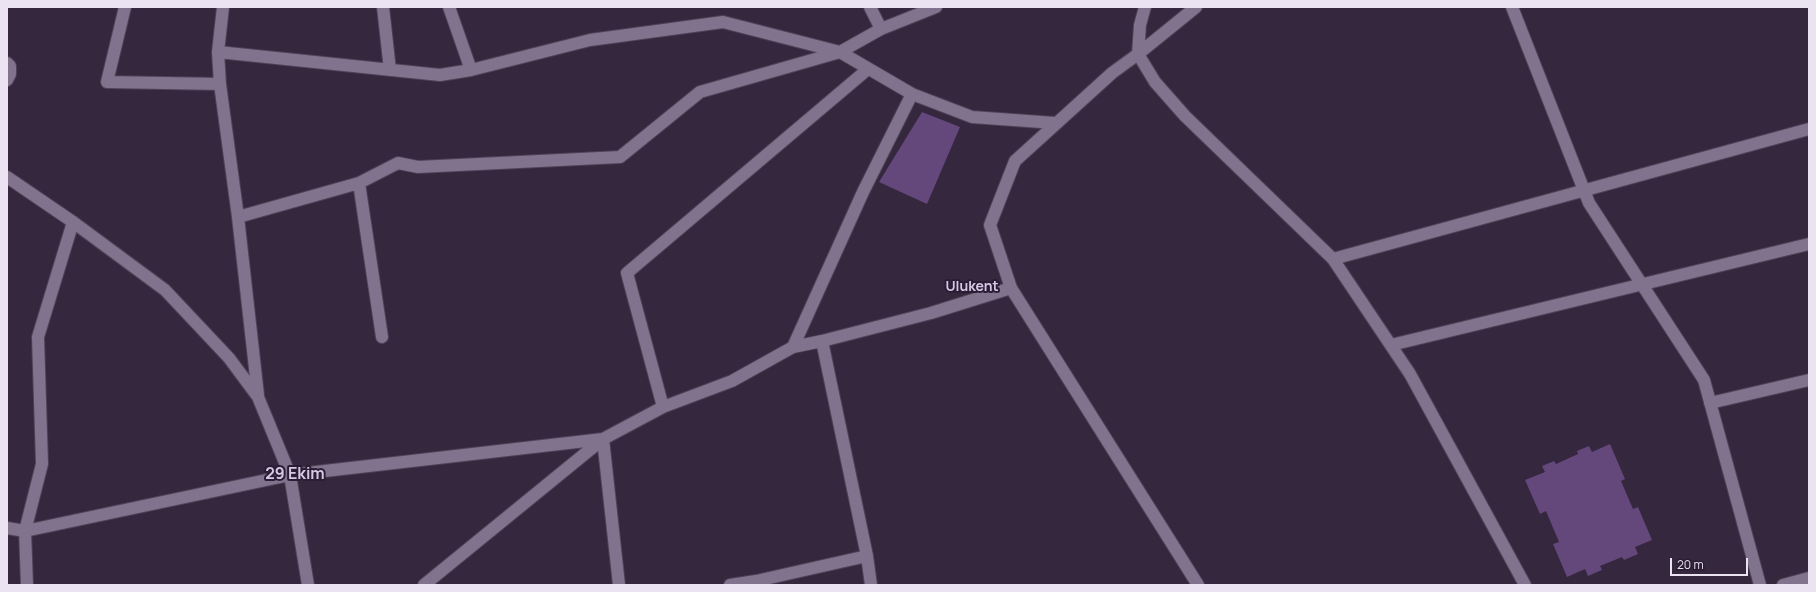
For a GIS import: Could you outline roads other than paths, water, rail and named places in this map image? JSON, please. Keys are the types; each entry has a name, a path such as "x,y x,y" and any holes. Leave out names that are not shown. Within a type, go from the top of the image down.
{"street":[{"path":"125,7 107,82 220,84"},
{"path":"223,7 218,52 220,84 238,217 258,397"},
{"path":"383,7 390,70"},
{"path":"449,7 471,70"},
{"path":"870,7 881,29"},
{"path":"238,217 359,183 398,163 418,167 620,157 700,92 840,52 881,29 936,7"},
{"path":"1145,7 1140,25 1138,54 1155,82 1176,106 1333,260 1410,374 1525,585"},
{"path":"1196,7 1112,73 1055,123 1015,161 990,225 1011,288 1198,585"},
{"path":"1512,7 1589,202 1704,380 1760,585"},
{"path":"218,52 440,75 471,70 590,40 723,22 840,52 912,94 972,117 1055,123"},
{"path":"7,63 10,66 7,80"},
{"path":"662,407 627,273 868,69"},
{"path":"792,347 863,192 912,94"},
{"path":"1333,260 1809,129"},
{"path":"7,177 73,222 165,290 229,358 258,397 290,475 308,585"},
{"path":"359,183 382,337"},
{"path":"27,585 25,530 42,464 38,337 73,222"},
{"path":"1391,346 1643,286 1809,244"},
{"path":"424,585 603,440 662,407 732,381 792,347 822,341 931,313 1011,288"},
{"path":"822,341 867,556 871,585"},
{"path":"1710,403 1809,380"},
{"path":"7,528 25,530 290,475 603,440"},
{"path":"603,440 619,585"},
{"path":"730,585 756,581 867,556"},
{"path":"1783,585 1809,578"}],"district":[{"name":"Ulukent","path":"972,287"},
{"name":"29 Ekim","path":"295,475"}]}
